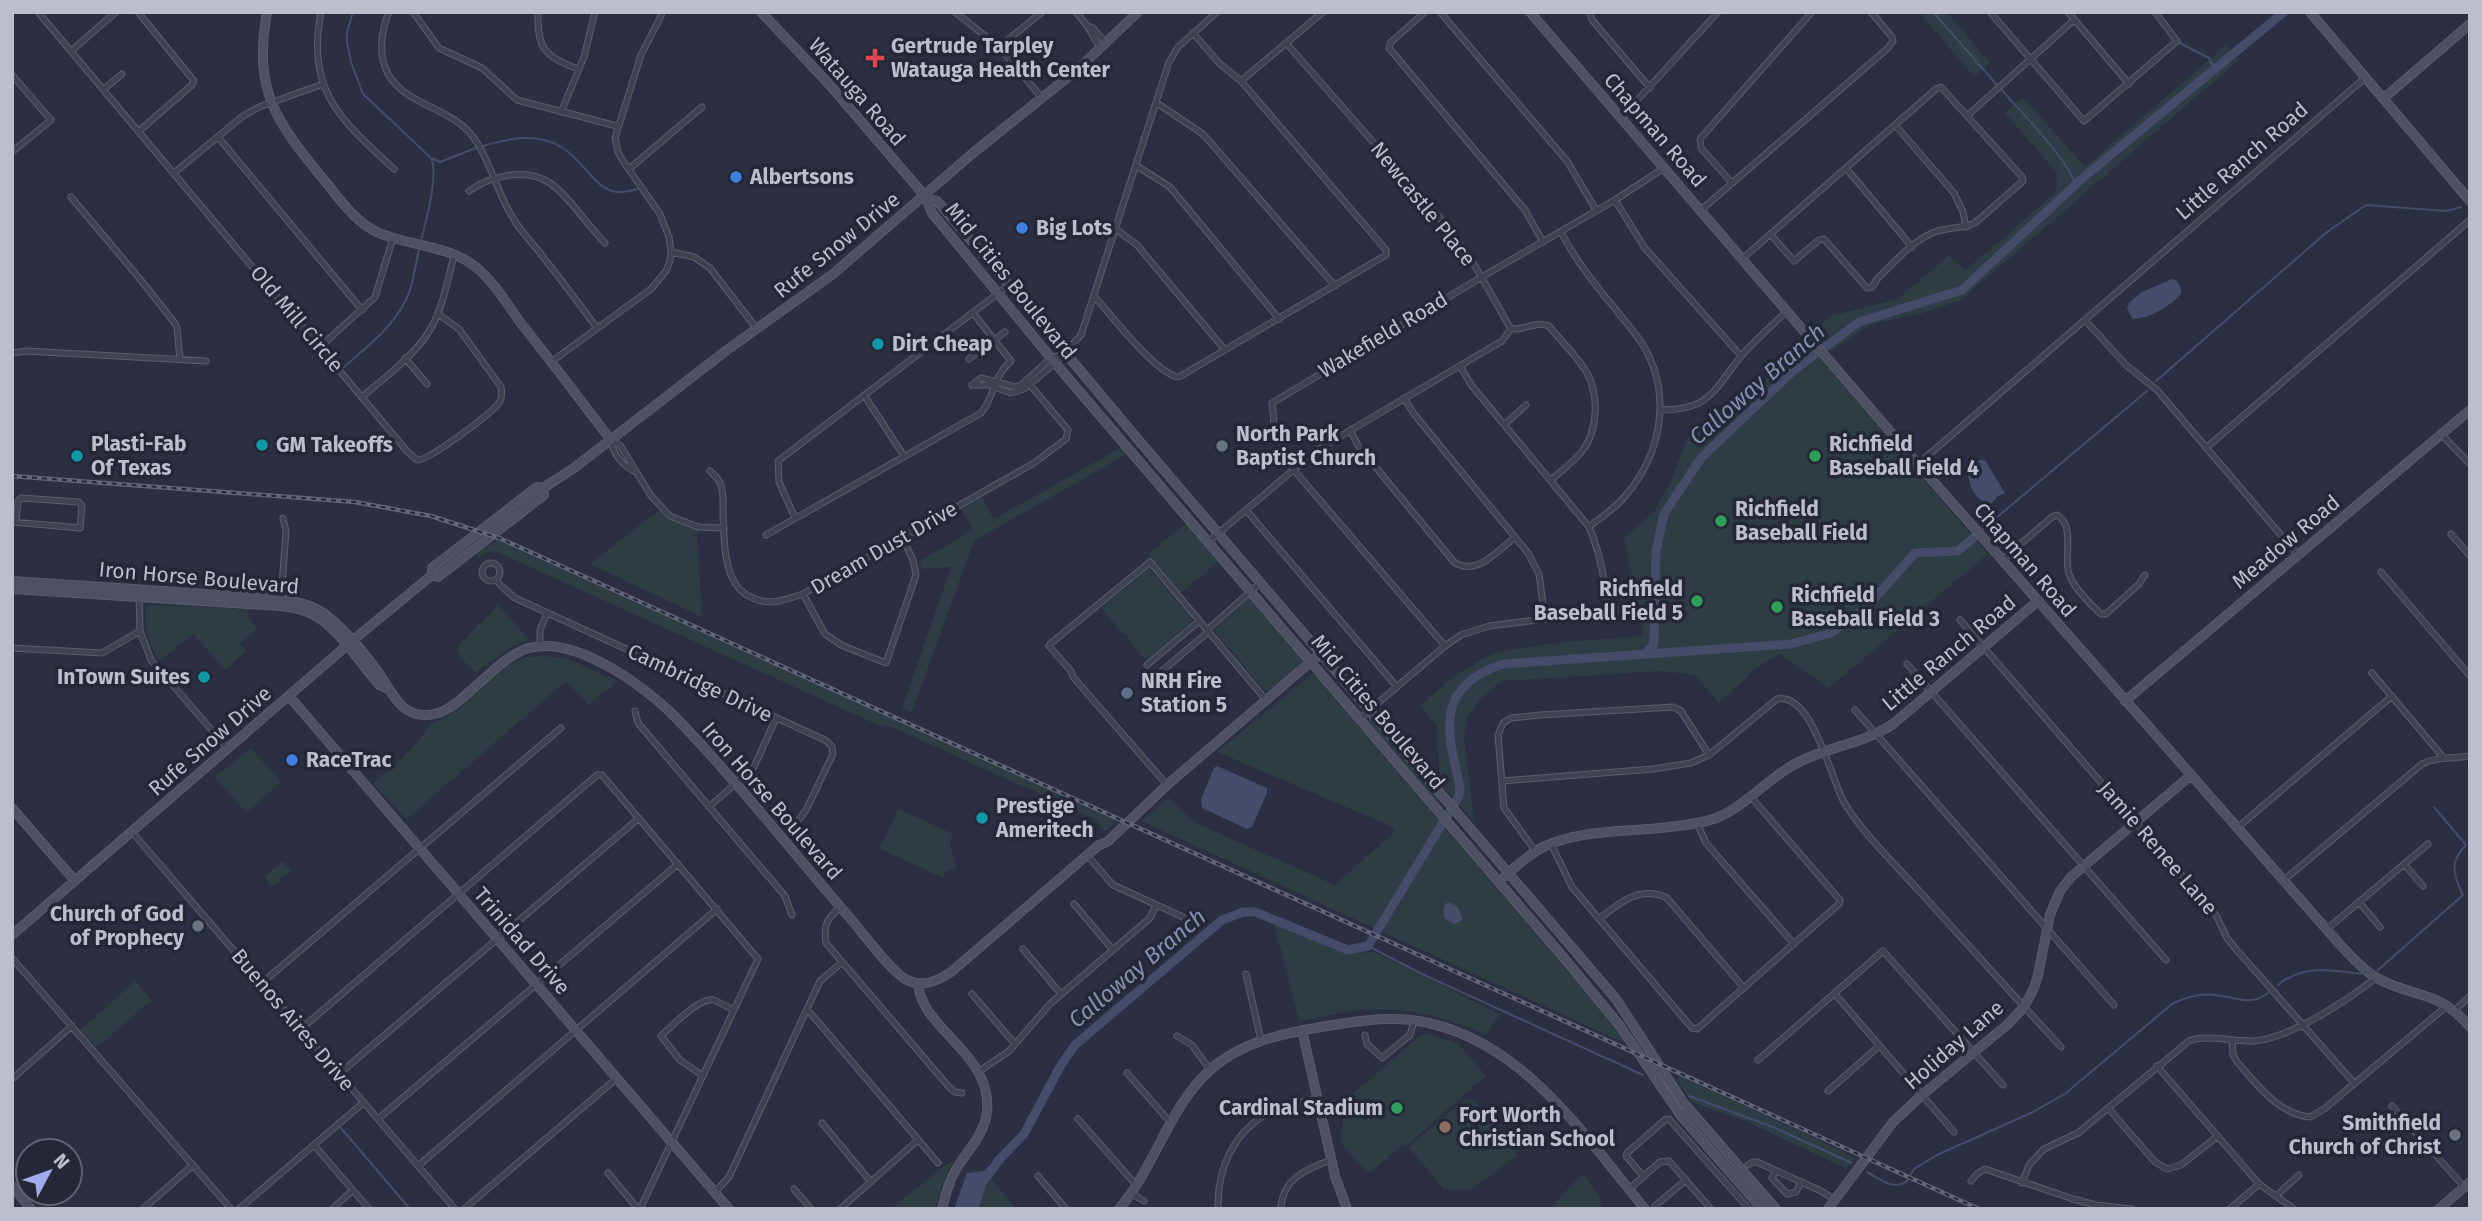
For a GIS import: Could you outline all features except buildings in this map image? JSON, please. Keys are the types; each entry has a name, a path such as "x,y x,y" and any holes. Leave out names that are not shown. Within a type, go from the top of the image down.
{"street":[{"name":"Old Mill Circle","path":"38,12 407,452 417,460 423,460 445,446 499,402 503,389 458,329 438,314"},
{"path":"71,51 116,12"},
{"path":"138,12 194,81 139,131"},
{"path":"267,12 262,62 270,102 295,145 349,211 366,226 454,256 474,266 611,440 620,446 632,461 634,471 651,496 670,516 698,527 724,527"},
{"path":"321,12 317,40 323,84 333,107 342,120 394,169"},
{"path":"388,12 381,46 388,73 397,86 419,102 468,131 482,151 513,220 597,328"},
{"path":"413,12 444,52 482,68 511,96 523,103 617,125"},
{"path":"538,12 537,32 543,48 552,58 578,69"},
{"path":"561,112 592,30 594,12"},
{"path":"551,362 651,289 666,271 671,252 660,214 615,145 617,125 641,55 663,12"},
{"name":"Watauga Road","path":"761,12 828,83 925,196"},
{"path":"955,12 999,47 1042,99"},
{"path":"999,47 1042,12"},
{"path":"1076,12 1088,27 1088,31 1103,46"},
{"name":"Rufe Snow Drive","path":"12,935 432,575 432,568 537,487 543,488 611,440 833,274 980,146 1042,99 1138,12"},
{"path":"994,384 1015,387 1028,382 1065,353 1081,335 1170,62 1178,47 1217,12"},
{"path":"1241,81 1323,12"},
{"path":"1425,12 1391,41 1389,48 1525,211 1543,242"},
{"path":"1440,12 1567,161 1596,210"},
{"name":"Chapman Road","path":"1530,12 1918,464 2350,955 2376,978 2451,1007 2470,1027"},
{"path":"1590,12 1592,20 1650,88"},
{"path":"1621,118 1718,12"},
{"path":"1732,183 1701,148 1700,139 1812,12"},
{"path":"1701,210 1892,44 1892,37 1871,12"},
{"path":"1990,12 2084,121 2177,41 2155,12"},
{"path":"2068,12 2129,84"},
{"path":"2310,12 2469,199"},
{"path":"1967,116 2074,20"},
{"path":"2384,98 2470,24"},
{"path":"1095,297 1154,363 1175,377 1187,373 1335,286 1384,257 1387,252 1241,81 1219,63 1193,33"},
{"name":"Newcastle Place","path":"1287,44 1446,225 1470,258 1511,329"},
{"path":"104,89 122,74"},
{"path":"12,75 51,120 12,152"},
{"name":"Little Ranch Road","path":"1918,464 2366,77"},
{"path":"174,173 243,116 270,102 323,84"},
{"path":"1742,259 1770,234 1846,168 1941,87 2023,181 1981,218 1966,227 1934,232 1912,247 1878,278 1872,287 1867,288 1824,239 1819,240 1794,261 1770,234"},
{"path":"1157,103 1203,134 1335,286"},
{"path":"629,169 702,107"},
{"path":"1896,126 1954,193 1963,212 1966,227"},
{"path":"218,136 362,310"},
{"path":"1137,166 1170,187 1279,319"},
{"name":"Wakefield Road","path":"1293,469 1274,424 1272,403 1615,200 1664,168"},
{"path":"1846,168 1912,247"},
{"path":"469,191 493,178 530,176 553,184 605,243"},
{"name":"Mid Cities Boulevard","path":"925,196 937,201 1616,999 1683,1101 1776,1209"},
{"name":"Mid Cities Boulevard","path":"925,196 932,213 995,296 1053,360 1499,881 1620,1026 1681,1116 1762,1209"},
{"path":"71,197 174,322 180,359"},
{"path":"1615,200 1644,247 1741,356"},
{"path":"2206,448 2470,220"},
{"path":"1117,230 1137,245 1225,350"},
{"path":"1561,232 1582,268 1643,345 1658,382 1660,410 1655,444 1646,465 1620,502 1589,527"},
{"path":"320,347 378,292 393,237"},
{"path":"671,252 694,257 710,268 757,329"},
{"path":"362,397 429,332 438,314 454,256"},
{"path":"795,518 779,482 778,461 1009,285"},
{"path":"1660,410 1686,408 1707,398 1721,386 1741,356 1787,311"},
{"path":"766,535 981,413 988,405 999,372 1011,361 973,313"},
{"path":"2085,320 2126,365 2157,390 2298,555"},
{"path":"1208,542 1317,450 1502,341 1511,329 1524,330 1536,324 1549,326 1584,369 1591,383 1595,407 1590,437 1572,462 1551,480"},
{"path":"970,359 1005,332"},
{"path":"12,353 26,351 206,361"},
{"path":"405,358 427,384"},
{"path":"1460,366 1472,386 1589,527 1599,551 1608,612"},
{"name":"Dream Dust Drive","path":"710,471 719,480 722,488 724,527 731,572 741,592 755,600 771,604 803,594 1034,463 1066,439 1068,430 1028,382"},
{"path":"864,395 904,456"},
{"path":"1404,398 1414,414 1528,553 1539,574 1545,619"},
{"path":"1505,425 1526,405"},
{"name":"Meadow Road","path":"2125,701 2470,410"},
{"path":"1350,430 1359,447 1460,566 1478,566 1515,537"},
{"path":"2441,434 2470,464"},
{"path":"1148,471 1158,462"},
{"path":"1293,469 1446,646"},
{"path":"21,498 79,502 82,506 80,528 14,522 18,500 21,498"},
{"path":"1246,510 1396,687"},
{"path":"2003,560 2057,515 2064,522 2069,543 2067,566 2070,576 2101,614 2106,614 2139,584 2145,575"},
{"path":"281,602 286,531 283,518"},
{"path":"2451,534 2470,555"},
{"path":"803,594 825,634 841,645 886,663 916,575 914,560 902,537"},
{"path":"1167,785 1049,646 1150,562 1266,700"},
{"path":"2381,572 2470,676"},
{"name":"Cambridge Drive","path":"496,579 515,597 547,613 827,741 833,754 798,821"},
{"name":"Iron Horse Boulevard","path":"12,581 139,594"},
{"path":"1156,676 1261,582"},
{"name":"Iron Horse Boulevard","path":"12,589 305,605 322,612 383,678 387,689 398,702 410,711 423,715 448,709 516,655 528,649 555,646 572,649 619,673 679,720 903,978 918,984"},
{"path":"139,594 140,631 145,650 155,668 228,749"},
{"name":"Little Ranch Road","path":"1499,881 1536,852 1551,844 1583,835 1698,823 1716,818 1751,797 1789,767 1825,750 1875,734 1893,724 2038,601"},
{"path":"1360,718 1461,635 1489,626 1633,608"},
{"path":"540,647 540,629 547,613"},
{"name":"Jamie Renee Lane","path":"1960,620 2216,915 2235,948 2354,1083"},
{"path":"1147,665 1199,621"},
{"path":"12,648 102,653 140,631"},
{"path":"942,1209 953,1174 976,1141 988,1103 985,1086 978,1072 921,1001 918,984 935,981 951,972 1099,845 1100,840 1321,653"},
{"path":"1907,663 2166,960"},
{"path":"2372,673 2443,757"},
{"name":"Trinidad Drive","path":"289,696 729,1209"},
{"path":"2238,828 2392,696"},
{"path":"1502,781 1678,766 1699,761 1777,699 1793,702 1806,717 1825,750 1839,791 1849,810 2061,1047"},
{"path":"1536,852 1504,808 1499,735 1503,723 1517,717 1673,706 1681,711 1709,755"},
{"path":"1855,710 2114,1005"},
{"path":"635,711 638,723 785,895 792,915"},
{"path":"709,807 754,767 776,718"},
{"path":"262,983 561,728"},
{"path":"2284,880 2422,764 2443,757 2470,756"},
{"path":"301,1029 597,775 602,775 758,959 639,1209 608,1173"},
{"name":"Holiday Lane","path":"1828,1209 1878,1140 1922,1095 2007,1025 2024,1007 2034,989 2046,929 2060,891 2083,866 2190,776"},
{"path":"1551,844 1572,887 1694,1028 1701,1025 1836,908 1840,900 1751,797"},
{"path":"12,808 75,881"},
{"path":"339,1074 639,818"},
{"path":"1698,823 1706,843 1794,944"},
{"name":"Buenos Aires Drive","path":"132,832 455,1209"},
{"path":"2327,929 2428,844"},
{"path":"1087,855 1113,885 1183,917"},
{"path":"378,1119 678,864"},
{"path":"2404,864 2423,887"},
{"path":"1599,919 1626,898 1635,895 1660,895 1667,898 1744,988"},
{"path":"2359,902 2380,927"},
{"path":"1074,904 1113,950"},
{"path":"978,1072 1009,1051 1038,1016 1061,994 1150,918 1156,905"},
{"path":"840,907 823,928 826,943 949,1087 962,1093"},
{"path":"418,1166 716,909"},
{"path":"1023,949 1061,994"},
{"path":"1758,1060 1883,951 2003,1085"},
{"path":"12,958 231,1209"},
{"path":"715,1192 729,1177 820,981 841,962"},
{"path":"1246,974 1261,1040"},
{"path":"2022,1183 2029,1166 2044,1149 2078,1133 2189,1041 2197,1038 2232,1041 2267,1039 2334,1009 2376,978"},
{"path":"972,994 1015,1044"},
{"path":"1835,994 1954,1132"},
{"path":"2232,1041 2233,1055 2237,1062 2269,1097 2279,1105 2304,1116 2319,1113 2451,1007 2470,996"},
{"path":"703,1076 680,1059 661,1036 698,1003 706,1000 711,999 734,1010"},
{"path":"807,1009 938,1163"},
{"path":"1119,1209 1183,1101 1210,1070 1244,1047 1261,1040 1368,1019 1414,1021 1466,1035 1520,1068 1571,1120 1645,1209"},
{"path":"1365,1035 1367,1044 1382,1058 1410,1035 1414,1021"},
{"path":"12,1079 72,1026"},
{"path":"1303,1030 1331,1160 1347,1209"},
{"path":"1177,1036 1192,1045 1210,1070"},
{"path":"1828,1091 1878,1047"},
{"path":"2157,1066 2259,1184 2294,1209"},
{"path":"1127,1073 1170,1122"},
{"path":"464,1209 617,1078"},
{"path":"1218,1209 1222,1167 1244,1133 1271,1112 1318,1098"},
{"path":"239,1209 363,1103"},
{"path":"2392,1106 2467,1185 2439,1209"},
{"path":"2108,1108 2154,1161 2168,1169 2181,1165 2218,1136"},
{"path":"1078,1119 1144,1201"},
{"path":"1643,1176 1626,1156 1627,1153 1665,1119 1669,1119 1749,1209"},
{"path":"822,1123 871,1182"},
{"path":"840,1209 919,1140"},
{"path":"314,1145 369,1209"},
{"path":"1281,1209 1285,1190 1299,1174 1331,1160"},
{"path":"1629,1189 1660,1162 1665,1161 1672,1164 1711,1209"},
{"path":"1748,1165 1757,1162 1829,1196"},
{"path":"143,1209 193,1165"},
{"path":"1971,1181 1986,1169 2022,1183 2096,1205 2132,1209"},
{"path":"1776,1171 1772,1178 1787,1194 1796,1192 1801,1182"},
{"path":"2276,1196 2299,1175"},
{"path":"1038,1176 1066,1209"},
{"path":"1741,1185 1749,1177"},
{"path":"1656,1206 1686,1180"},
{"path":"2230,1209 2259,1184"},
{"path":"12,1186 32,1209"},
{"path":"794,1189 811,1209"},
{"path":"332,1209 354,1190"}],"shaded area":[{"path":"1919,12 1947,12 1990,63 1974,77"},
{"path":"2226,45 2239,60 1961,300 1920,314 1871,324 1829,352 1817,337 1825,330 1820,325 1831,316 1898,299 1949,255 1965,271 2056,192 2057,173 2005,113 2023,97 2085,167"},
{"path":"1803,338 1988,554 1829,688 1780,654 1758,667 1719,703 1694,675 1662,671 1502,681 1480,699 1468,717 1464,739 1474,821 1440,784 1437,726 1420,706 1454,676 1495,652 1565,642 1643,636 1624,538 1654,512 1672,479 1687,438 1740,407"},
{"path":"1122,447 1127,454 974,541 912,712 902,708 951,567 922,569 920,561 973,530 960,507 981,496 994,519"},
{"path":"659,510 669,519 697,530 702,617 590,564"},
{"path":"1186,523 1219,561 1181,593 1148,554"},
{"path":"497,540 1118,820 1105,831 1097,820 892,727 876,724 497,552 489,551 479,557 476,554"},
{"path":"1149,568 1193,620 1146,660 1131,644 1126,633 1123,634 1101,608"},
{"path":"492,598 529,640 514,645 475,673 460,657 457,648 495,609 497,606"},
{"path":"1252,598 1303,658 1302,663 1269,691 1263,689 1214,630 1247,599"},
{"path":"146,607 249,609 248,617 258,628 240,643 246,651 225,670 193,634 160,661 146,628"},
{"path":"528,657 568,659 617,681 589,705 566,681 407,819 373,784 416,744 431,723 457,709 503,669"},
{"path":"1313,673 1619,1031 1627,1044 1141,821 1169,798 1200,825 1335,885 1394,832 1393,827 1217,752"},
{"path":"1370,718 1442,802 1440,805 1368,721"},
{"path":"251,748 281,782 246,813 215,777"},
{"path":"899,809 953,834 950,845 956,868 945,872 943,878 879,848"},
{"path":"283,861 291,871 272,887 264,877"},
{"path":"1274,923 1333,949 1350,953 1374,952 1500,1014 1486,1035 1440,1018 1407,1011 1351,1011 1299,1022"},
{"path":"135,981 152,1000 96,1048 80,1030"},
{"name":"Cardinal Stadium","path":"1424,1033 1458,1043 1486,1076 1406,1146 1403,1144 1371,1172 1365,1171 1341,1143 1345,1100"},
{"path":"1679,1076 1855,1157 1847,1169 1739,1118 1698,1105 1691,1101 1677,1081"},
{"path":"1465,1099 1473,1100 1518,1155 1472,1189 1444,1190 1409,1147"},
{"path":"954,1159 935,1209 890,1209"},
{"path":"1582,1174 1598,1194 1602,1209 1553,1209 1553,1205"},
{"path":"991,1179 1017,1209 980,1209 986,1185"}],"water":[{"path":"2172,279 2176,280 2181,288 2181,294 2159,311 2133,319 2127,309 2129,303 2142,292"},
{"path":"1979,460 1985,460 2005,493 1991,504 1978,497 1970,484 1968,473"},
{"path":"1217,766 1267,788 1252,827 1247,829 1202,808 1201,799"},
{"path":"1448,902 1457,906 1463,920 1454,924 1444,918 1444,906"},
{"path":"1003,1151 1008,1156 986,1185 979,1209 954,1209 967,1173 984,1171"}],"waterway":[{"path":"353,12 347,42 363,94 431,158 433,187 421,241"},
{"path":"1933,12 1997,85"},
{"name":"Calloway Branch","path":"1645,654 1654,644 1656,551 1664,514 1701,458 1793,371 1859,322 1962,290 2085,176 2284,12"},
{"path":"2178,42 2209,58 2213,67 2203,79"},
{"path":"2001,89 2055,150 2072,176 2075,186"},
{"path":"483,146 524,138 544,140 563,148 603,187 623,192 637,189"},
{"path":"431,158 440,162 476,148"},
{"path":"2156,381 2327,232 2366,205 2446,211 2461,207"},
{"path":"344,367 381,334 404,304 414,277 419,249"},
{"path":"1983,529 2147,391"},
{"name":"Calloway Branch","path":"997,1162 1024,1134 1061,1065 1075,1045 1222,920 1243,912 1255,912 1348,950 1368,946 1459,796 1460,787 1450,729 1451,713 1456,698 1465,685 1481,674 1503,664 1791,644 1831,633 1865,609 1915,553 1958,551 1973,538"},
{"path":"2378,970 2463,895 2454,869 2457,857 2466,845 2434,807"},
{"path":"1368,946 1422,974 1643,1075"},
{"path":"2278,985 2307,971 2328,970 2361,974"},
{"path":"1910,1176 1914,1169 1937,1155 2033,1112 2066,1093 2172,1004 2198,995 2255,1000 2268,993"},
{"path":"1689,1096 1773,1127 1852,1163"},
{"path":"341,1128 410,1209"},
{"path":"1867,1172 1893,1185 1908,1180"}],"railway":[{"path":"12,476 355,502 431,516 499,538 1979,1209"}],"place":[{"name":"Gertrude Tarpley Watauga Health Center","path":"875,58"},
{"name":"Albertsons","path":"736,177"},
{"name":"Big Lots","path":"1022,228"},
{"name":"Dirt Cheap","path":"878,344"},
{"name":"GM Takeoffs","path":"262,445"},
{"name":"North Park Baptist Church","path":"1222,446"},
{"name":"Plasti-Fab Of Texas","path":"77,456"},
{"name":"Richfield Baseball Field 4","path":"1815,456"},
{"name":"Richfield Baseball Field","path":"1721,521"},
{"name":"Richfield Baseball Field 5","path":"1697,601"},
{"name":"Richfield Baseball Field 3","path":"1777,607"},
{"name":"InTown Suites","path":"204,677"},
{"name":"NRH Fire Station 5","path":"1127,693"},
{"name":"RaceTrac","path":"292,760"},
{"name":"Prestige Ameritech","path":"982,818"},
{"name":"Church of God of Prophecy","path":"198,926"},
{"name":"Cardinal Stadium","path":"1397,1108"},
{"name":"Fort Worth Christian School","path":"1445,1127"},
{"name":"Smithfield Church of Christ","path":"2455,1135"}]}
